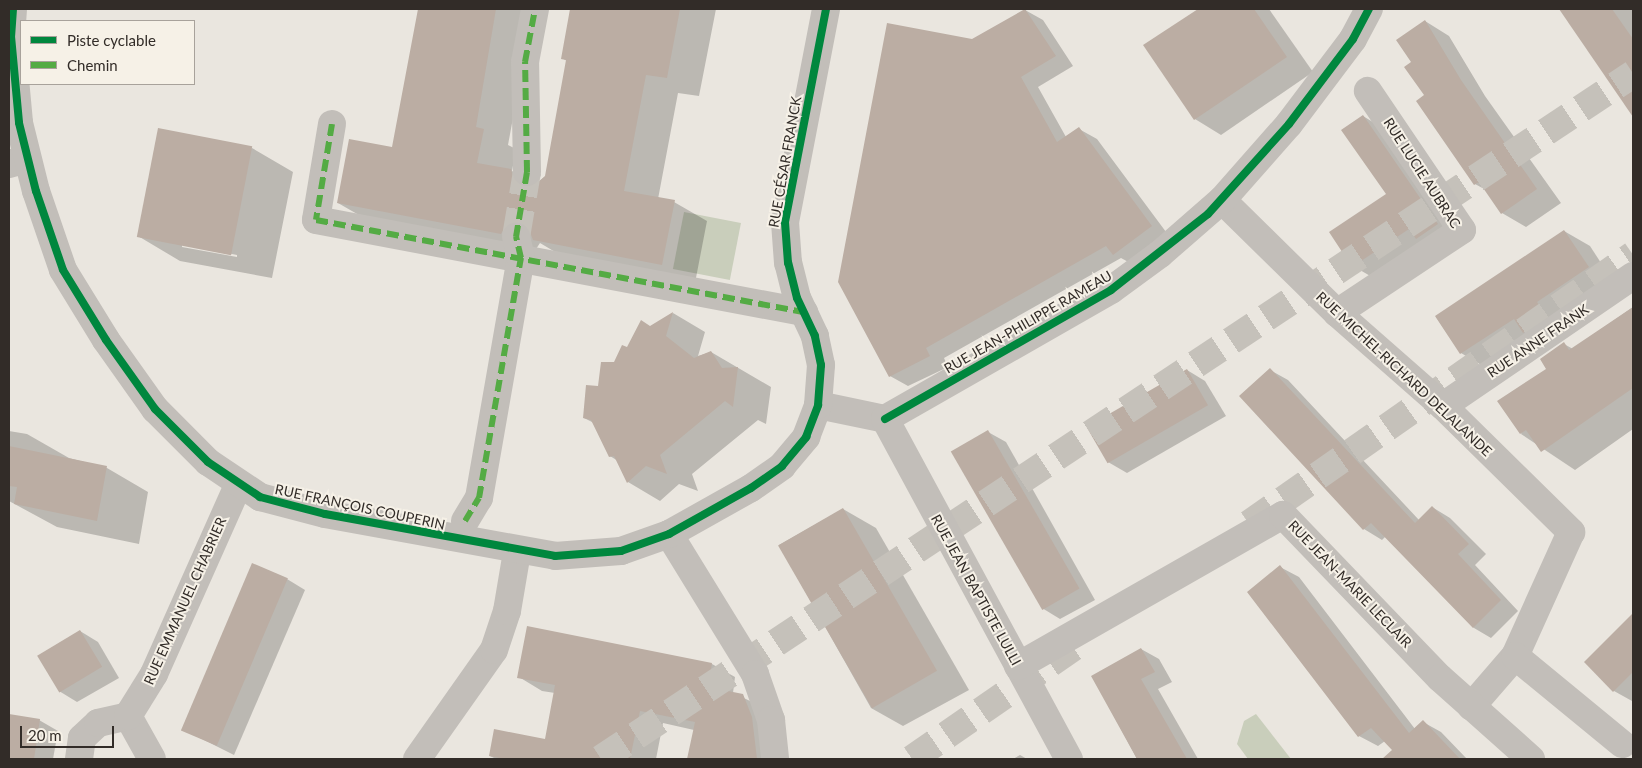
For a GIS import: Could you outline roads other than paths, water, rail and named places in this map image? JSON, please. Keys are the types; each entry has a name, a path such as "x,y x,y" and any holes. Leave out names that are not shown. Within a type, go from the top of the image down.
{"street":[{"name":"RUE FRANÇOIS COUPERIN","path":"14,9 11,36 19,123 18,162 63,270 106,340 155,409 208,462 238,485 260,498 291,507 517,552"},
{"path":"527,172 525,62 535,9"},
{"name":"RUE CÉSAR FRANCK","path":"818,405 819,350 788,263 785,222 826,9"},
{"name":"RUE JEAN-PHILIPPE RAMEAU","path":"885,419 1111,290 1160,254 1222,200 1289,124 1353,39 1369,9"},
{"name":"RUE LUCIE AUBRAC","path":"1337,314 1462,230 1368,91"},
{"path":"332,124 316,220 518,248 804,312"},
{"name":"RUE MICHEL-RICHARD DELALANDE","path":"1222,200 1337,314 1443,406 1571,532 1515,656 1471,707"},
{"path":"465,521 479,498 518,248"},
{"name":"RUE ANNE FRANK","path":"1443,406 1633,276"},
{"path":"425,758 494,650 507,611 517,552 555,556 588,555 621,551 669,534 751,488 782,466 806,437 818,405 885,419"},
{"name":"RUE JEAN BAPTISTE LULLI","path":"885,419 1069,759"},
{"name":"RUE EMMANUEL CHABRIER","path":"128,716 154,674 238,485"},
{"name":"RUE JEAN-MARIE LECLAIR","path":"1018,666 1283,515 1471,707 1531,759"},
{"path":"669,534 755,674 771,720 775,759"},
{"path":"1515,656 1621,745"},
{"path":"79,759 82,738 98,723 128,716 152,759"}],"tunnel":[{"path":"601,759 1633,74"},
{"path":"516,237 527,172"},
{"path":"1249,524 1633,255"},
{"path":"912,759 1075,646"}]}
